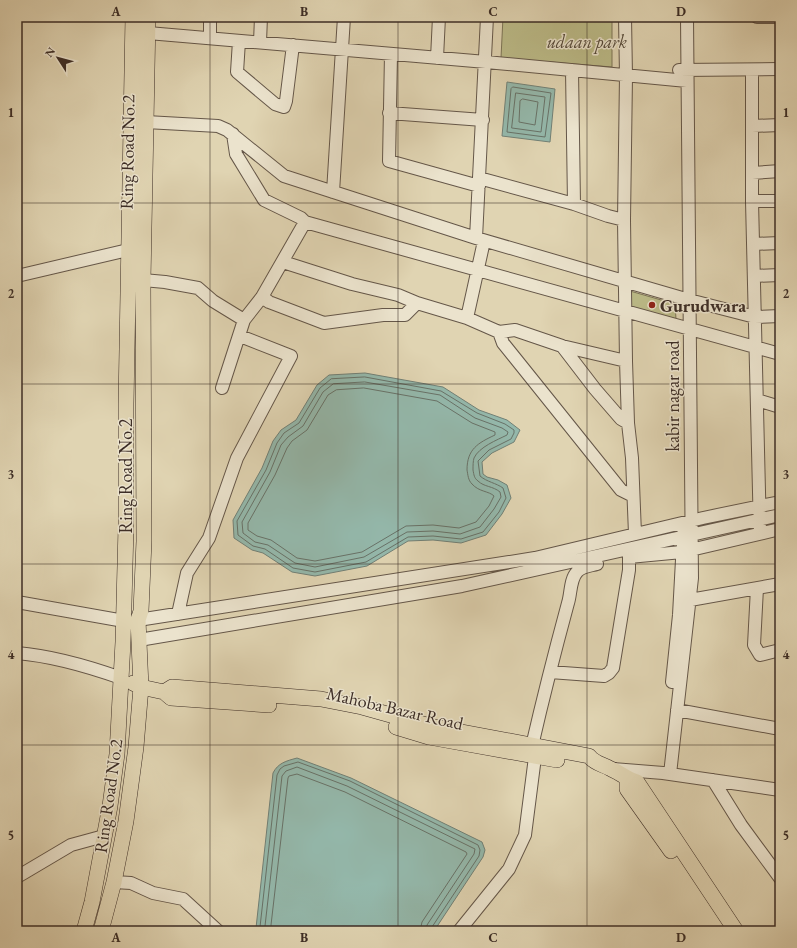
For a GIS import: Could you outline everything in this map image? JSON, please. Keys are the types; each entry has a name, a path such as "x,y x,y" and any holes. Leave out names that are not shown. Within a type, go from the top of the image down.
{"main road":[{"name":"Ring Road No.2","path":"84,931 92,902 110,806 117,754 121,678 131,621 126,527 128,250 132,17"},
{"name":"Ring Road No.2","path":"131,621 141,611 144,541 143,280 148,17"},
{"name":"Ring Road No.2","path":"101,931 114,882 126,821 142,687 139,640 131,621"},
{"name":"Mahoba Bazar Road","path":"121,678 142,687 164,692 171,698 324,709 373,715 430,737 534,751 586,765 593,761 612,769"},
{"path":"612,769 627,779 637,782 736,931"},
{"path":"627,779 628,789 726,931"}],"street":[{"path":"210,17 210,38"},
{"path":"260,42 262,17"},
{"path":"333,192 344,17"},
{"path":"437,58 439,17"},
{"path":"467,318 478,270 480,240 479,182 487,17"},
{"path":"625,17 625,311 628,423 632,458 635,534"},
{"path":"679,17 683,75"},
{"name":"kabir nagar road","path":"667,773 677,710 692,578 686,551 688,522 683,75 687,17"},
{"path":"757,17 780,17"},
{"path":"148,33 486,62 626,76 683,75 780,69"},
{"path":"239,41 237,72 275,104 284,108 293,45"},
{"path":"391,54 389,161 574,204 624,220"},
{"path":"572,70 574,204"},
{"path":"752,70 752,201 760,533"},
{"path":"389,113 483,120"},
{"path":"146,122 218,126 233,134 284,176 480,240 685,299 755,316 780,316"},
{"path":"752,126 780,125"},
{"path":"233,134 236,154 264,200 301,218 305,222 780,354"},
{"path":"752,173 780,171"},
{"path":"752,201 780,201"},
{"path":"222,388 244,320 262,297 305,222"},
{"path":"753,244 780,243"},
{"path":"17,276 128,250"},
{"path":"283,262 352,284 398,295 417,304 467,318 499,332 515,330 562,346 626,361"},
{"path":"754,276 780,275"},
{"path":"143,280 198,288 213,301 244,320"},
{"path":"262,297 269,302 324,323 383,315 405,315 417,304"},
{"path":"499,332 503,343 621,490 633,496"},
{"path":"178,614 187,573 209,538 237,458 291,356 240,336"},
{"path":"562,346 595,389 621,418 628,423"},
{"path":"757,400 780,407"},
{"path":"17,602 131,621 535,558 780,502"},
{"path":"139,640 462,586 780,515"},
{"path":"459,931 509,869 525,835 534,751 550,672 570,597 572,580 576,572 583,567 629,557 686,551 760,533 780,530"},
{"path":"667,773 679,615 686,551"},
{"path":"550,672 604,676 610,673 613,668 629,557"},
{"path":"690,600 780,584"},
{"path":"757,588 754,645 760,655 780,650"},
{"path":"17,654 38,655 67,661 121,678"},
{"path":"677,710 780,729"},
{"name":"Mahoba Bazar Road","path":"612,769 667,773 780,790"},
{"path":"713,780 741,825 780,878"},
{"path":"17,877 71,844 104,836"},
{"path":"114,882 131,884 153,893 183,899 218,931"}],"green space":[{"name":"udaan park","path":"503,17 612,17 612,67 501,58"},
{"path":"630,291 675,304 676,319 629,308"}],"water":[{"path":"507,82 555,89 550,142 502,136"},
{"path":"365,373 443,387 479,410 507,420 520,430 514,442 492,453 482,462 483,474 507,485 511,498 502,514 486,535 461,543 433,540 408,541 367,566 315,576 292,572 263,553 252,550 234,538 233,520 262,468 273,441 281,430 296,420 317,385 329,375"},
{"path":"297,758 351,778 482,842 485,850 483,857 434,931 258,931 256,928 273,773 286,761"}],"place":[{"name":"Gurudwara","path":"652,305"}]}
